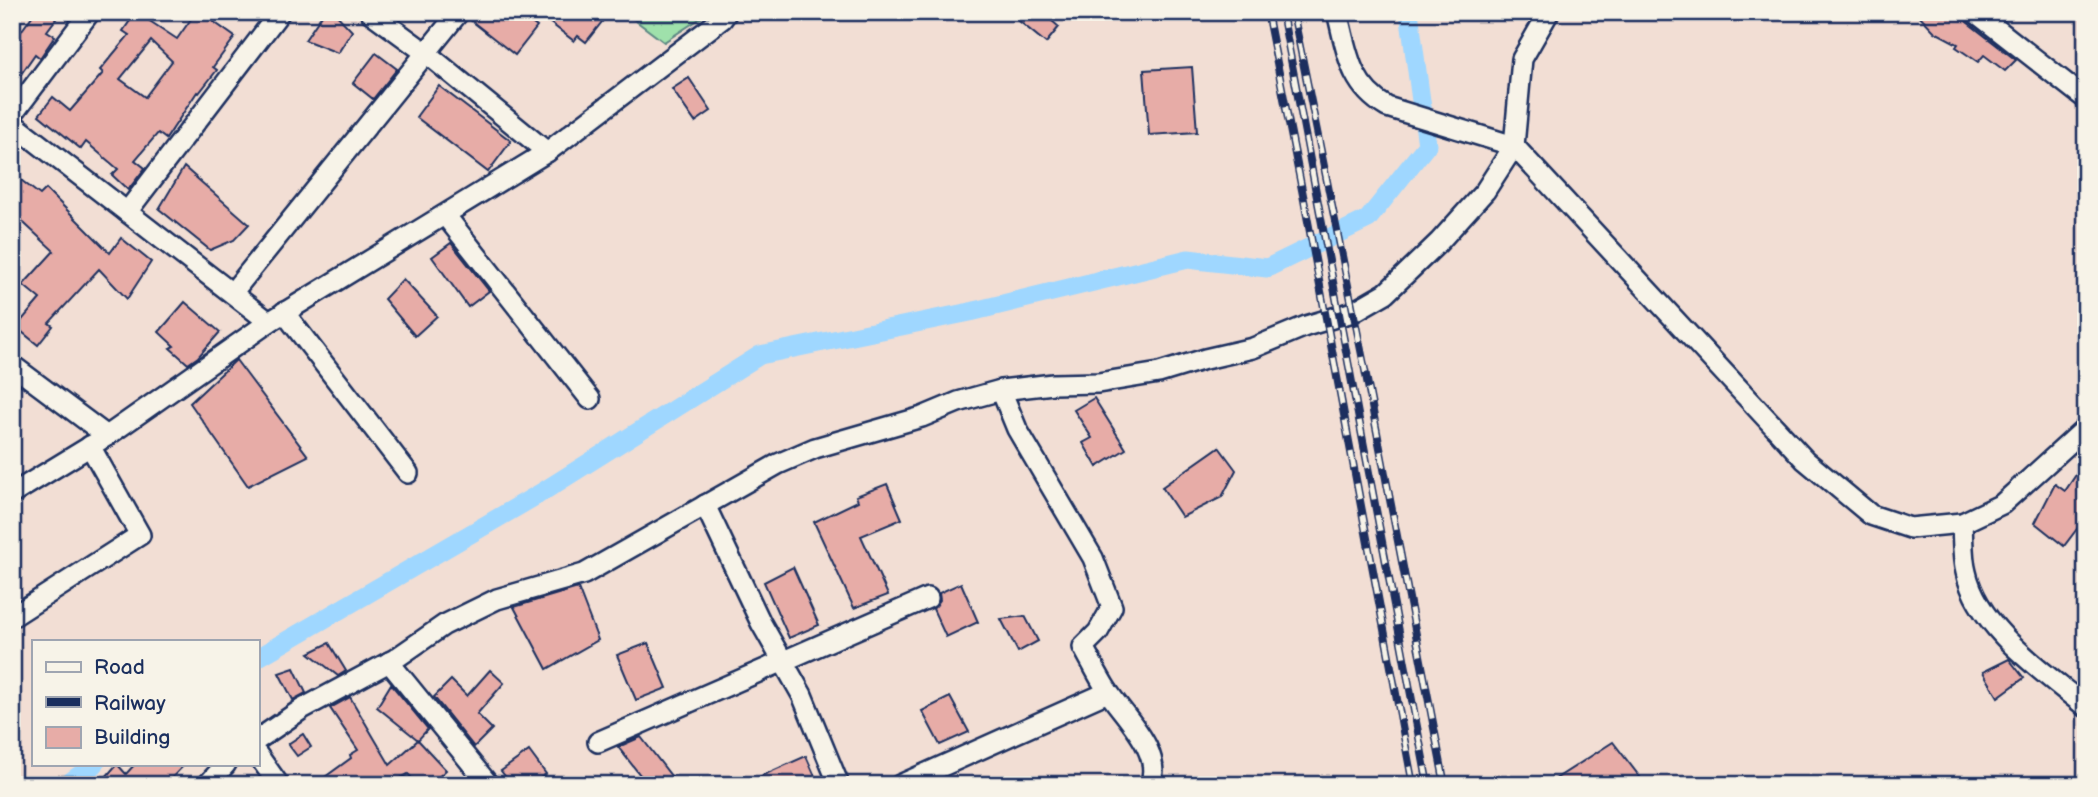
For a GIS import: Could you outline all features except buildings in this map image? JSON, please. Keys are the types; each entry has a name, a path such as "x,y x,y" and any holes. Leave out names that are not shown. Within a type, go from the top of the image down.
{"street":[{"path":"12,115 90,12"},
{"path":"127,212 280,12"},
{"path":"370,12 426,53 547,152"},
{"path":"232,293 459,12"},
{"path":"12,494 107,436 276,317 547,152 722,19 727,12"},
{"path":"1337,12 1351,68 1359,86 1373,100 1387,107 1514,146 1805,460 1871,515 1910,528 1962,523 2002,504 2086,428"},
{"path":"259,739 302,709 389,662 444,625 497,598 584,574 778,464 815,448 922,417 958,402 1001,390 1053,384 1098,383 1160,373 1253,348 1306,326 1353,312 1386,293 1439,242 1485,191 1514,146 1522,59 1549,12"},
{"path":"1975,12 2086,99"},
{"path":"12,123 232,293 276,317 408,473"},
{"path":"445,215 590,399"},
{"path":"12,365 107,436"},
{"path":"1001,390 1017,429 1093,558 1112,607 1098,632 1083,647 1108,692 1123,709 1152,755 1154,775 1150,785"},
{"path":"12,617 140,536 90,446"},
{"path":"705,505 729,559 802,695 839,785"},
{"path":"1962,523 1965,571 1974,597 2005,637 2086,707"},
{"path":"598,742 928,598"},
{"path":"389,662 489,785"},
{"path":"900,785 1108,692"},
{"path":"259,757 279,785"},
{"path":"207,785 224,766"}],"green space":[{"path":"624,12 710,12 664,42"}],"waterway":[{"path":"259,657 539,494 760,355 970,312 1188,259 1267,268 1368,219 1427,145 1409,12"},
{"path":"66,785 92,766"}],"railway":[{"path":"1267,12 1413,785"},
{"path":"1282,12 1428,785"},
{"path":"1293,12 1445,785"}]}
